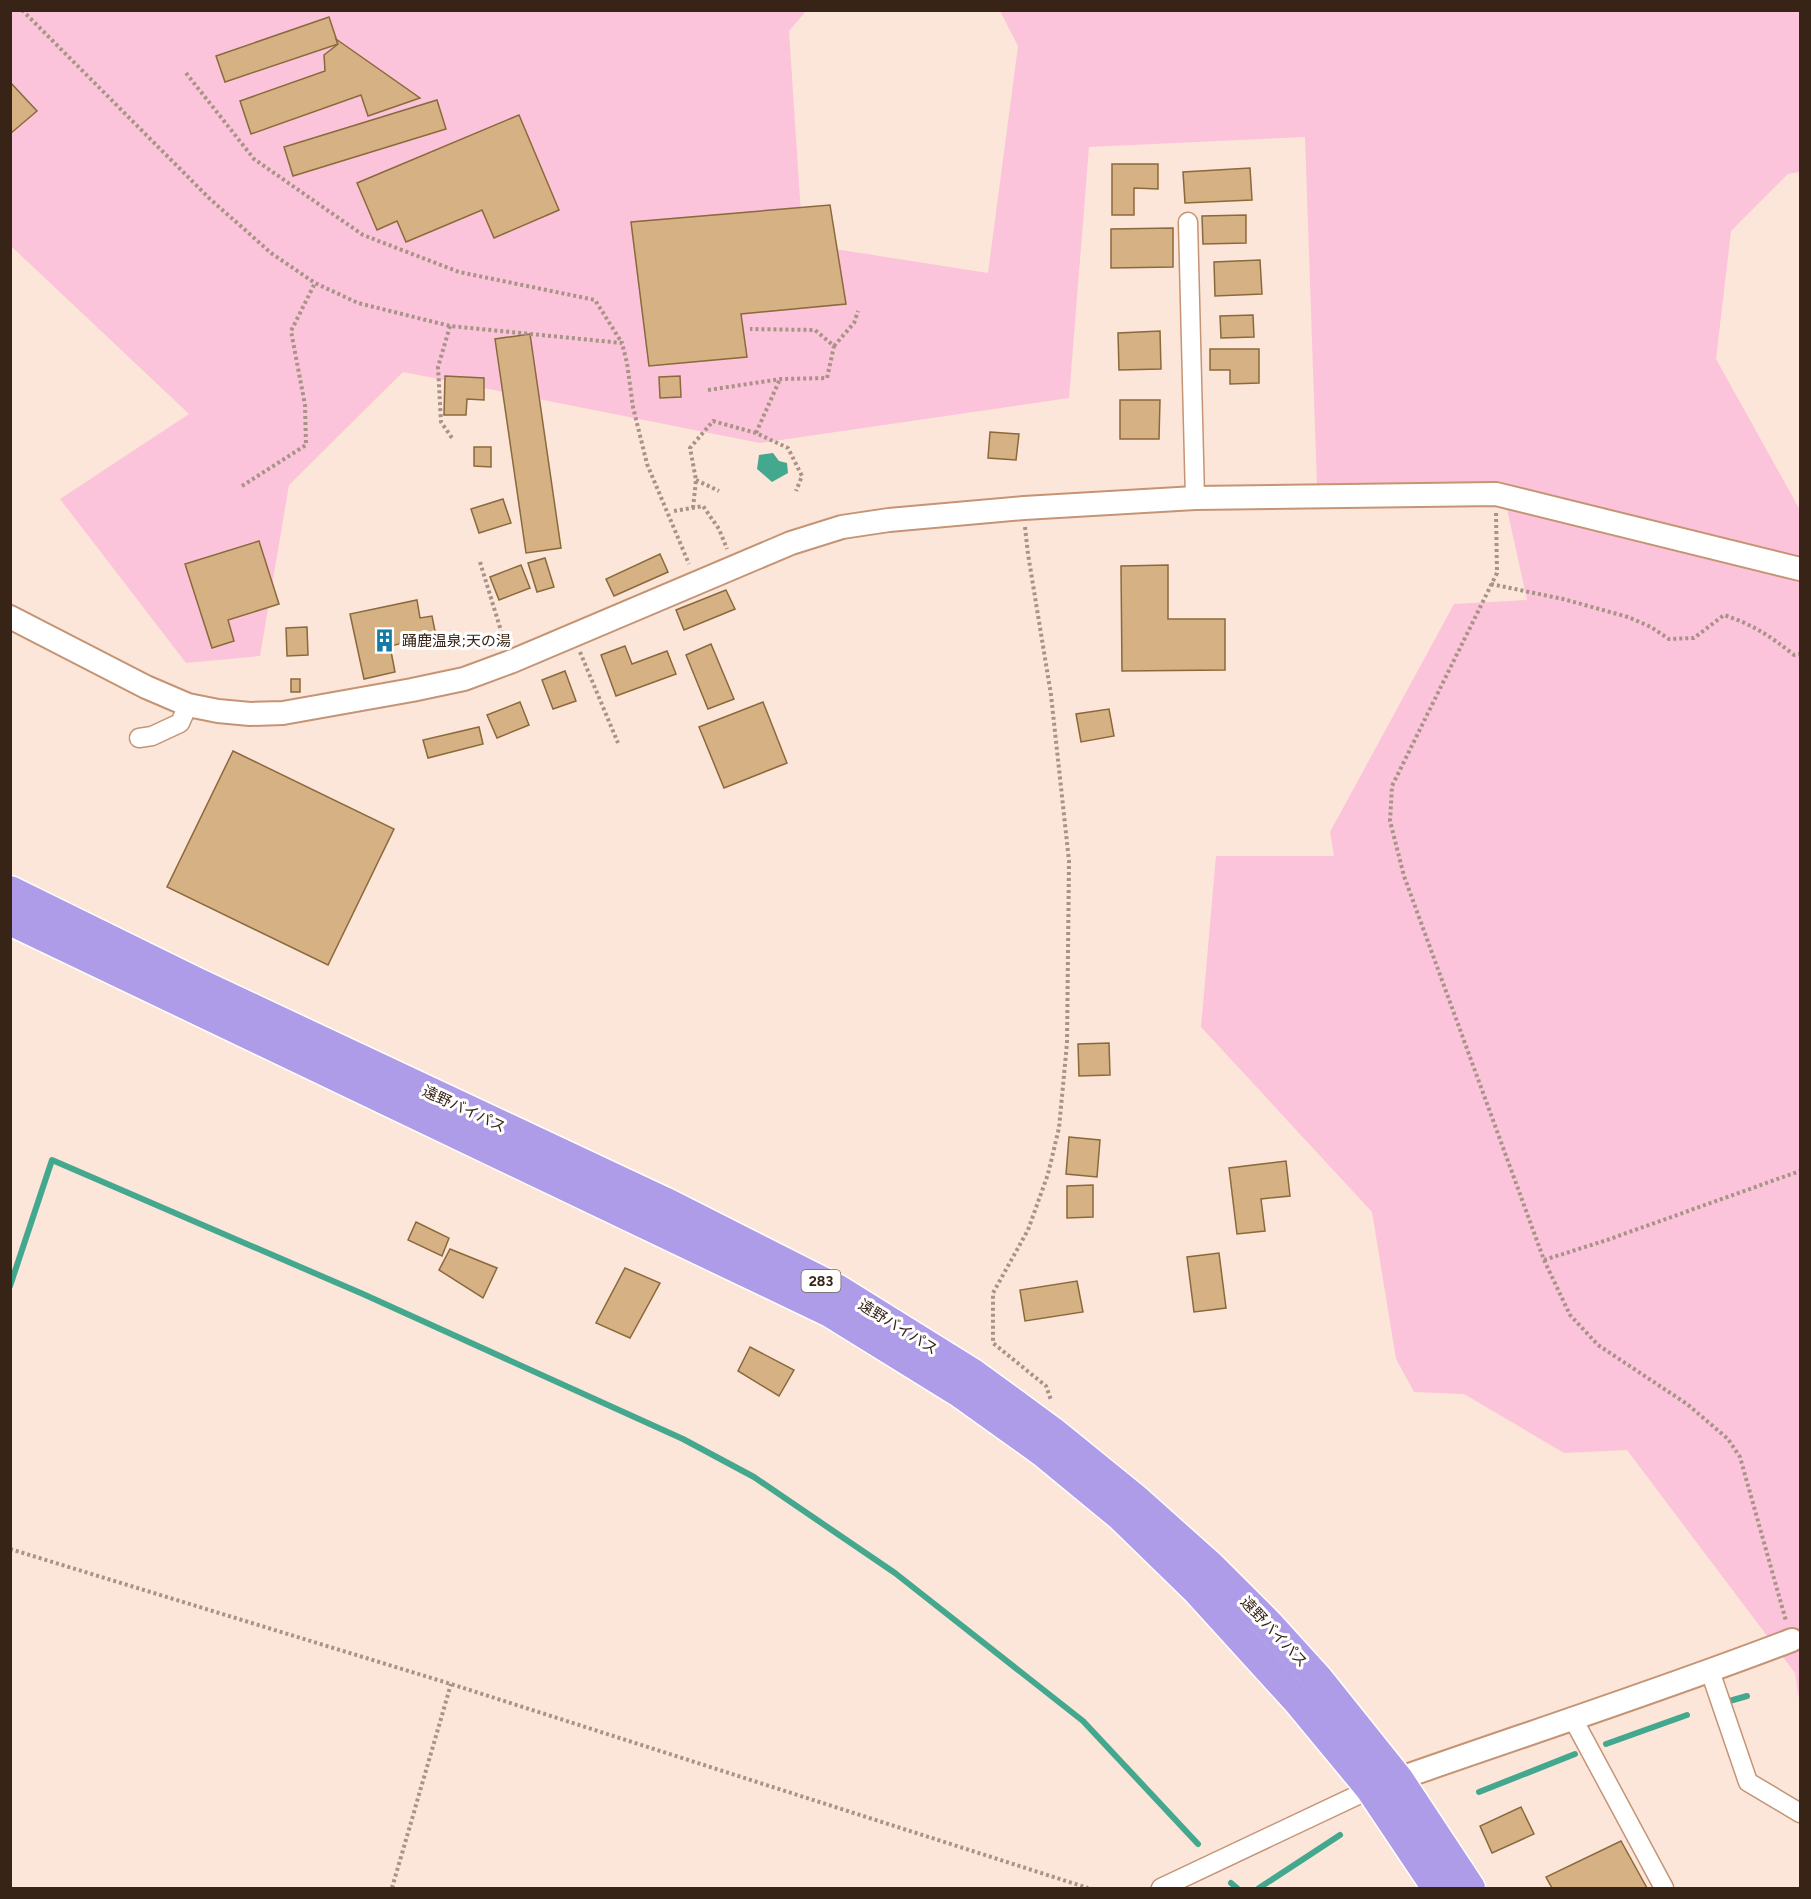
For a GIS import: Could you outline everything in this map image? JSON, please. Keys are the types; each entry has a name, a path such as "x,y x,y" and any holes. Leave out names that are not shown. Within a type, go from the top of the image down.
{"highway":[{"name":"遠野バイパス","path":"10,891 195,982 527,1152 830,1312 961,1393 1042,1451 1121,1516 1196,1588 1298,1701 1384,1784 1470,1888"},
{"name":"遠野バイパス","path":"10,920 527,1152 664,1202 838,1290 973,1374 1051,1431 1136,1500 1211,1567 1269,1625 1318,1679 1384,1784 1437,1888"}],"street":[{"path":"1188,222 1195,498"},
{"path":"10,617 146,687 188,705 250,714 283,713 464,679 510,662 791,543 842,527 901,518 1195,498 1496,494 1800,569"},
{"path":"140,738 153,736 180,723 188,705"},
{"path":"1161,1888 1384,1784 1710,1671 1792,1640"},
{"path":"1710,1671 1748,1782 1800,1813"},
{"path":"1572,1717 1664,1888"}],"path":[{"path":"22,10 209,198 271,253 315,283 358,303 450,326 622,343"},
{"path":"186,73 254,159 363,235 459,272 595,300 622,343 633,407 647,464 696,582"},
{"path":"242,486 306,445 305,405 291,331 315,283"},
{"path":"708,390 781,379 827,378 834,346 854,323 858,311"},
{"path":"450,326 438,367 441,422 452,438"},
{"path":"750,329 815,330 834,346"},
{"path":"756,433 781,379"},
{"path":"693,508 696,480 690,448 713,422 756,433 788,448 802,476 796,490"},
{"path":"696,480 719,490"},
{"path":"1496,494 1497,573 1392,786 1390,821 1404,876 1544,1260 1570,1315 1598,1345 1687,1404 1728,1439 1740,1457 1792,1640"},
{"path":"674,511 703,506 719,529 735,567"},
{"path":"1024,508 1028,554 1052,695 1069,861 1067,1043 1059,1128 1048,1174 1028,1230 993,1293 993,1343 1046,1386 1052,1403 1051,1431"},
{"path":"480,562 510,662"},
{"path":"1491,584 1563,599 1628,617 1651,627 1669,639 1694,638 1724,615 1747,623 1794,655 1800,654"},
{"path":"573,635 618,744"},
{"path":"1544,1260 1800,1171"},
{"path":"10,1549 451,1684 1088,1888"},
{"path":"392,1888 451,1684"}],"shaded area":[{"path":"10,11 806,11 789,31 803,244 988,273 1018,46 1000,11 1800,11 1800,172 1788,174 1731,231 1716,359 1800,510 1800,1705 1795,1673 1627,1450 1564,1453 1464,1394 1414,1392 1396,1359 1372,1212 1201,1027 1216,856 1334,856 1330,832 1454,604 1527,600 1502,486 1317,486 1305,137 1089,147 1069,398 760,443 403,372 289,485 260,656 186,663 60,499 189,414 11,246"}],"water":[{"path":"773,453 779,461 787,463 788,473 772,482 757,469 759,455"}],"building":[{"path":"329,17 338,44 225,82 216,56"},
{"path":"336,39 420,98 368,116 361,95 251,134 240,101 325,71 324,55 338,44"},
{"path":"10,82 37,111 10,134"},
{"path":"437,100 446,129 293,176 284,147"},
{"path":"519,115 559,210 494,238 482,210 406,242 397,221 377,230 357,183"},
{"path":"1112,164 1158,164 1158,189 1134,188 1134,215 1112,215"},
{"path":"1250,168 1252,200 1185,203 1183,172"},
{"path":"830,205 846,304 741,314 747,357 649,366 631,222"},
{"path":"1246,215 1246,243 1203,244 1202,216"},
{"path":"1173,228 1173,267 1111,268 1111,229"},
{"path":"1260,260 1262,294 1215,296 1214,262"},
{"path":"1253,315 1254,337 1221,338 1220,316"},
{"path":"1160,331 1161,369 1119,370 1118,333"},
{"path":"530,334 561,548 526,553 495,339"},
{"path":"1210,349 1259,349 1259,383 1230,384 1230,370 1210,370"},
{"path":"445,376 484,378 484,400 467,399 466,415 444,415"},
{"path":"680,376 681,397 660,398 659,377"},
{"path":"1120,400 1160,400 1159,439 1120,439"},
{"path":"990,432 1019,434 1016,460 988,458"},
{"path":"474,447 491,447 491,467 474,466"},
{"path":"503,499 511,523 479,533 471,509"},
{"path":"259,541 279,604 228,620 234,641 212,648 185,564"},
{"path":"660,554 668,572 614,596 606,579"},
{"path":"545,558 554,587 537,592 528,563"},
{"path":"521,565 530,588 499,600 490,577"},
{"path":"1168,565 1168,619 1225,619 1225,670 1122,671 1121,566"},
{"path":"726,590 735,609 684,630 676,610"},
{"name":"踊鹿温泉;天の湯","path":"417,600 420,618 432,616 436,636 390,646 395,672 364,679 350,614"},
{"path":"307,627 308,655 287,656 286,628"},
{"path":"711,644 734,699 708,709 686,655"},
{"path":"625,646 632,664 667,651 676,674 616,696 601,655"},
{"path":"565,671 576,701 553,709 542,680"},
{"path":"291,679 300,679 300,692 291,692"},
{"path":"520,702 529,725 497,738 487,715"},
{"path":"763,702 787,763 724,788 699,727"},
{"path":"1109,709 1114,736 1081,742 1076,714"},
{"path":"479,727 483,744 428,758 423,740"},
{"path":"233,751 394,829 328,965 167,887"},
{"path":"1109,1043 1110,1075 1079,1076 1078,1044"},
{"path":"1069,1137 1100,1140 1097,1177 1066,1174"},
{"path":"1286,1161 1290,1196 1261,1199 1265,1231 1237,1234 1229,1168"},
{"path":"1093,1185 1093,1217 1067,1218 1067,1186"},
{"path":"416,1222 449,1238 442,1256 408,1240"},
{"path":"450,1249 497,1268 483,1298 439,1270"},
{"path":"1219,1253 1226,1308 1194,1312 1187,1257"},
{"path":"625,1268 660,1283 630,1338 596,1323"},
{"path":"1077,1281 1083,1312 1025,1321 1020,1290"},
{"path":"750,1347 794,1370 779,1396 738,1371"},
{"path":"1521,1807 1534,1834 1492,1853 1480,1826"},
{"path":"1621,1841 1647,1888 1552,1888 1546,1877"}],"waterway":[{"path":"10,1286 52,1160 363,1294 683,1439 754,1477 895,1573 1083,1721 1198,1844"},
{"path":"1726,1702 1747,1696"},
{"path":"1606,1744 1687,1715"},
{"path":"1479,1792 1575,1754"},
{"path":"1259,1888 1340,1835"},
{"path":"1231,1883 1237,1888"}],"place":[{"name":"踊鹿温泉;天の湯","path":"384,641"}]}
